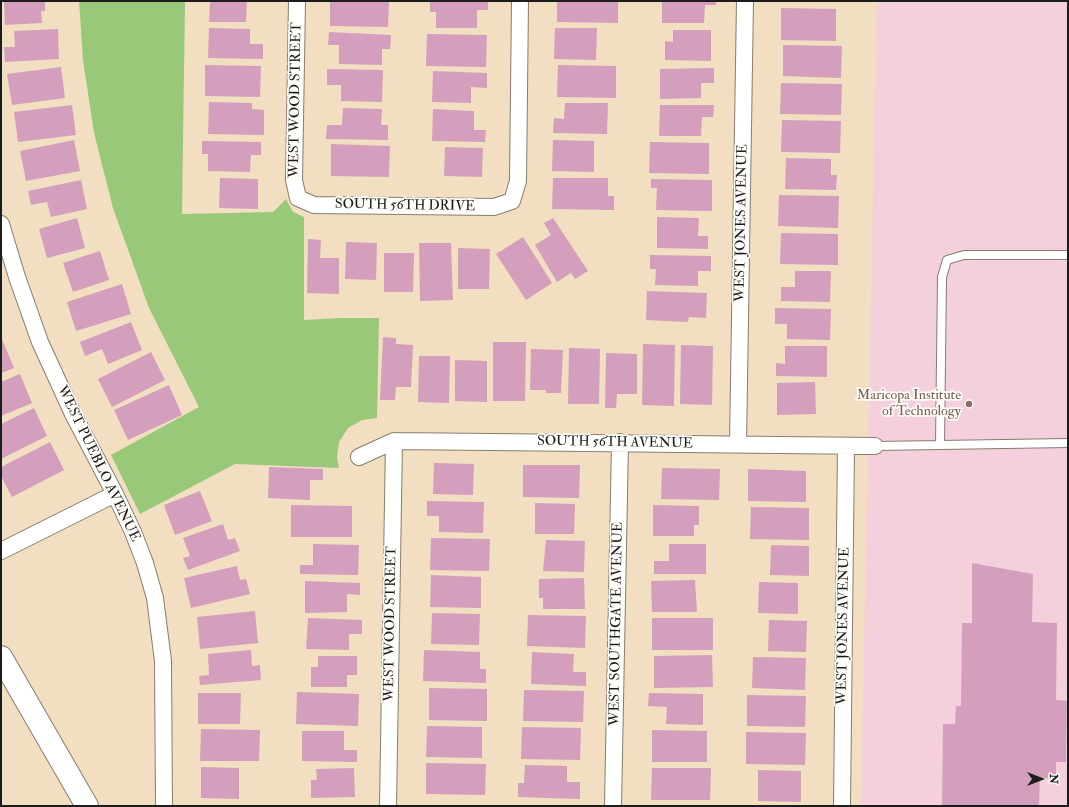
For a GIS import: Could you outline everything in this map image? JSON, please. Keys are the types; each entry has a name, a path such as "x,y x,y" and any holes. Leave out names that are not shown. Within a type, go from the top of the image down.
{"main road":[{"path":"1,657 88,806"}],"street":[{"name":"WEST WOOD STREET","path":"297,1 294,180 298,198"},
{"name":"SOUTH 56TH DRIVE","path":"298,198 314,205 494,207 512,201 518,181 520,1"},
{"name":"WEST JONES AVENUE","path":"738,444 745,1"},
{"name":"WEST PUEBLO AVENUE","path":"1,224 17,277 40,342 73,414 115,494 145,563 155,598 163,661 164,806"},
{"name":"WEST WOOD STREET","path":"388,806 394,441"},
{"name":"SOUTH 56TH AVENUE","path":"359,457 394,441 620,442 875,446"},
{"name":"WEST SOUTHGATE AVENUE","path":"613,806 620,442"},
{"name":"WEST JONES AVENUE","path":"842,806 846,446"},
{"path":"1,551 115,494"}],"lane":[{"path":"940,445 942,277 947,260 964,255 1068,256"},
{"path":"875,446 1068,443"}],"shaded area":[{"name":"Maricopa Institute of Technology","path":"877,1 1068,1 1068,806 861,806"}],"green space":[{"path":"79,1 185,1 182,214 273,212 286,199 293,212 304,217 304,320 379,318 377,418 362,420 348,428 339,442 337,457 339,468 235,464 140,514 111,455 199,407 149,308 113,208 94,133 83,60"}],"building":[{"path":"4,1 45,1 45,11 41,11 42,23 5,25"},
{"path":"210,1 247,1 246,22 209,22"},
{"path":"330,1 389,1 388,27 330,26"},
{"path":"430,1 488,1 488,10 477,10 477,28 436,28 436,12 430,12"},
{"path":"557,1 618,1 618,23 557,22"},
{"path":"662,1 716,1 716,5 705,5 704,23 662,23"},
{"path":"781,8 836,9 836,41 781,40"},
{"path":"209,28 250,29 250,44 263,44 263,59 208,58"},
{"path":"555,28 597,28 596,60 554,59"},
{"path":"58,29 59,59 5,62 4,47 15,47 14,31"},
{"path":"673,30 711,30 711,61 665,60 665,41 673,42"},
{"path":"329,32 391,35 390,49 382,49 382,65 339,64 339,45 328,45"},
{"path":"427,34 487,35 486,67 426,66"},
{"path":"783,45 842,46 841,78 783,76"},
{"path":"205,65 261,66 260,97 205,96"},
{"path":"558,65 616,66 616,98 557,97"},
{"path":"61,67 65,98 12,105 7,74"},
{"path":"714,68 714,83 701,83 701,98 660,99 660,69"},
{"path":"327,69 383,70 382,102 341,101 341,85 327,85"},
{"path":"433,71 487,73 487,88 471,87 471,103 432,102"},
{"path":"781,83 842,84 841,115 780,114"},
{"path":"209,102 252,103 252,109 264,110 264,135 208,134"},
{"path":"565,103 608,103 607,134 553,133 554,118 564,119"},
{"path":"72,105 76,135 18,142 14,112"},
{"path":"660,105 714,105 713,117 702,117 701,136 659,136"},
{"path":"343,108 382,109 381,125 388,125 388,140 326,139 327,125 342,125"},
{"path":"433,109 474,111 474,130 486,130 485,142 432,141"},
{"path":"782,120 841,121 840,153 781,152"},
{"path":"74,140 80,171 26,181 20,151"},
{"path":"553,140 594,141 594,172 552,171"},
{"path":"202,141 261,142 261,155 251,155 250,172 208,171 208,154 202,154"},
{"path":"650,142 709,143 709,174 649,173"},
{"path":"331,144 390,146 389,177 331,176"},
{"path":"445,147 483,148 482,177 444,176"},
{"path":"786,158 831,159 831,175 837,175 836,190 785,189"},
{"path":"220,178 258,179 258,209 219,208"},
{"path":"553,178 608,178 608,196 614,196 614,210 552,209"},
{"path":"651,179 712,180 712,211 656,210 657,188 651,188"},
{"path":"81,180 87,209 51,217 47,202 31,205 28,191"},
{"path":"779,195 839,196 838,228 778,226"},
{"path":"657,217 699,218 698,236 708,236 708,249 657,248"},
{"path":"77,218 85,248 47,258 39,229"},
{"path":"553,218 588,271 575,279 571,273 557,282 535,245 551,235 544,223"},
{"path":"781,233 838,234 838,265 780,264"},
{"path":"523,237 552,283 526,300 496,254"},
{"path":"308,239 321,240 320,258 339,258 339,294 307,293"},
{"path":"346,242 377,243 376,280 345,279"},
{"path":"419,243 451,243 453,300 420,301"},
{"path":"458,248 490,249 489,289 458,289"},
{"path":"100,251 109,280 73,292 63,263"},
{"path":"384,253 414,253 413,292 384,292"},
{"path":"650,255 711,256 711,271 698,271 698,286 655,285 656,269 650,269"},
{"path":"795,271 831,271 830,302 781,301 781,287 795,287"},
{"path":"122,284 131,314 76,331 67,302"},
{"path":"647,291 707,293 706,318 689,317 688,322 646,320"},
{"path":"775,308 831,309 830,340 787,339 787,324 775,324"},
{"path":"131,322 142,350 108,364 102,349 85,356 80,342"},
{"path":"383,337 396,338 396,344 413,345 411,387 396,387 395,400 380,400"},
{"path":"2,339 14,368 1,373 1,340"},
{"path":"493,342 526,342 525,401 493,401"},
{"path":"643,344 675,345 674,406 642,405"},
{"path":"681,345 713,346 712,405 680,404"},
{"path":"785,346 827,346 827,377 776,376 776,363 785,364"},
{"path":"569,348 600,349 599,404 568,404"},
{"path":"531,349 563,350 561,393 546,393 546,390 530,390"},
{"path":"151,352 165,380 112,407 98,379"},
{"path":"606,353 637,354 637,394 617,394 616,408 605,408"},
{"path":"419,356 450,356 449,403 418,402"},
{"path":"455,360 487,361 487,402 455,401"},
{"path":"20,374 32,403 1,416 1,382"},
{"path":"815,382 816,414 777,415 777,383"},
{"path":"169,385 182,415 128,440 114,410"},
{"path":"34,408 47,436 1,459 1,424"},
{"path":"50,442 64,470 12,497 1,476 1,467"},
{"path":"434,463 474,464 473,495 433,494"},
{"path":"523,465 580,465 579,498 523,497"},
{"path":"269,467 323,469 323,480 310,480 310,500 268,498"},
{"path":"662,468 720,469 719,500 661,499"},
{"path":"748,469 806,471 806,502 748,501"},
{"path":"200,491 212,521 175,535 164,505"},
{"path":"427,501 484,502 483,533 439,532 439,516 427,516"},
{"path":"535,503 575,504 574,534 535,534"},
{"path":"291,505 352,506 352,537 291,537"},
{"path":"653,505 699,506 699,525 694,525 694,536 653,536"},
{"path":"751,507 809,508 809,540 750,539"},
{"path":"223,524 228,540 235,538 240,551 188,570 183,558 190,556 183,538"},
{"path":"431,538 490,539 489,571 430,570"},
{"path":"546,540 585,541 584,572 543,571"},
{"path":"313,544 359,545 358,575 300,574 300,565 313,565"},
{"path":"669,544 706,544 706,574 654,574 654,561 669,561"},
{"path":"771,545 809,546 809,576 770,575"},
{"path":"972,563 1033,574 1032,622 1057,623 1056,700 1067,701 1066,762 1056,762 1056,778 1040,778 1039,806 942,806 943,724 955,724 956,706 961,706 962,623 972,623"},
{"path":"237,566 240,580 246,579 250,594 191,608 184,578"},
{"path":"431,575 481,577 481,608 430,607"},
{"path":"584,578 585,609 543,609 543,598 539,598 539,579"},
{"path":"695,580 697,612 652,612 651,581"},
{"path":"305,581 360,583 360,595 347,594 347,612 305,613"},
{"path":"759,582 798,583 798,614 758,613"},
{"path":"255,611 258,643 200,649 197,617"},
{"path":"432,613 480,614 479,645 431,644"},
{"path":"528,615 586,616 585,648 527,646"},
{"path":"308,618 362,620 362,634 349,634 349,650 306,649"},
{"path":"652,618 713,618 713,650 652,650"},
{"path":"769,620 807,621 806,652 768,651"},
{"path":"251,650 252,666 260,665 261,680 200,685 199,676 209,675 208,654"},
{"path":"424,650 480,652 480,669 486,669 486,683 423,681"},
{"path":"532,652 574,654 573,672 586,672 586,686 531,684"},
{"path":"712,655 713,687 654,688 654,656"},
{"path":"318,656 357,656 357,675 347,675 347,687 311,687 311,667 318,667"},
{"path":"753,657 806,658 805,690 752,688"},
{"path":"429,688 487,689 487,721 429,720"},
{"path":"524,690 584,691 583,722 523,721"},
{"path":"297,692 359,694 358,726 296,724"},
{"path":"198,693 241,693 240,724 198,724"},
{"path":"649,693 703,694 703,725 666,724 667,707 648,706"},
{"path":"747,695 806,696 805,727 747,726"},
{"path":"427,726 482,727 482,758 426,757"},
{"path":"522,727 581,728 580,760 521,759"},
{"path":"201,729 260,730 259,761 200,761"},
{"path":"652,730 707,731 707,762 652,762"},
{"path":"302,731 344,731 344,750 357,750 357,762 302,761"},
{"path":"746,732 806,733 805,765 746,764"},
{"path":"426,763 486,764 485,795 426,794"},
{"path":"525,765 567,766 567,782 580,782 580,799 518,797 518,783 524,783"},
{"path":"201,767 239,768 239,799 201,798"},
{"path":"354,768 355,797 311,798 311,780 317,780 316,769"},
{"path":"652,768 711,768 710,800 651,800"},
{"path":"758,770 801,771 801,802 758,801"}],"place":[{"name":"Maricopa Institute of Technology","path":"969,404"}]}
